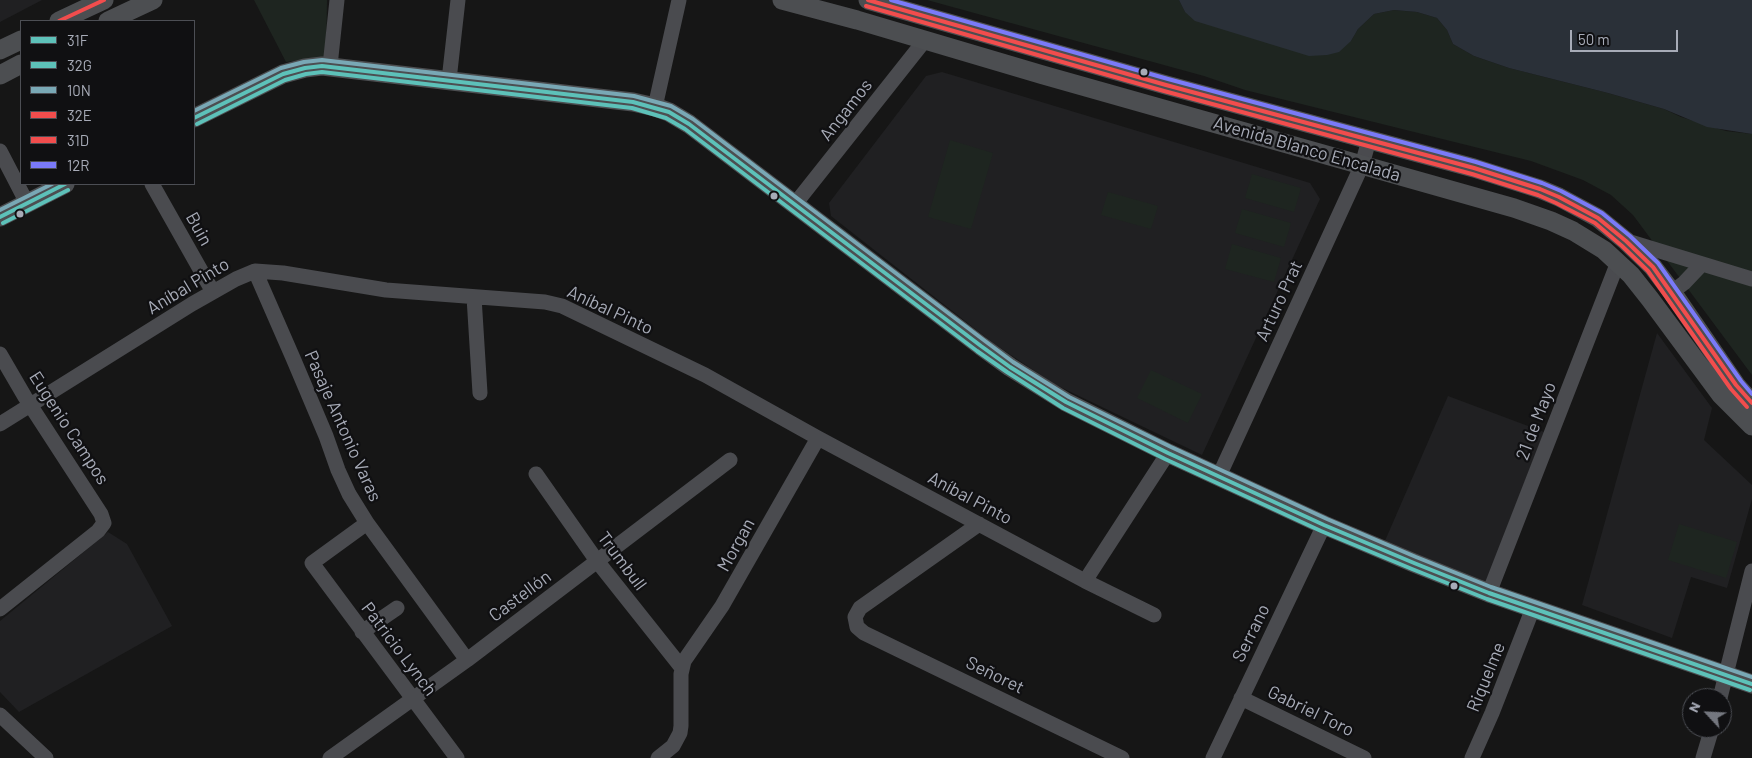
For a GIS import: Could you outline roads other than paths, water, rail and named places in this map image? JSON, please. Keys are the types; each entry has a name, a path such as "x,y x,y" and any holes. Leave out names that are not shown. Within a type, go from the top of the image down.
{"main road":[{"path":"62,20 104,0"},
{"path":"110,20 154,0"},
{"name":"Avenida Blanco Encalada","path":"782,0 1514,208 1551,221 1589,240 1618,262 1650,299 1721,395 1752,426"},
{"name":"Avenida Blanco Encalada","path":"868,0 1079,61 1474,168 1540,189 1579,206 1598,218 1626,241 1652,267 1672,292 1736,385 1752,403"},
{"path":"0,50 20,40"},
{"path":"0,75 20,65"},
{"path":"195,118 283,74 305,68 330,66 633,102 669,112 689,124 796,204 1010,367 1066,402 1168,453 1324,525 1421,566 1489,593 1752,684"},
{"path":"0,217 62,185"}],"street":[{"path":"330,66 337,0"},
{"path":"449,80 458,0"},
{"path":"655,107 679,0"},
{"name":"Angamos","path":"796,204 925,40"},
{"name":"Arturo Prat","path":"1219,476 1362,165 1369,140"},
{"path":"0,151 26,203"},
{"name":"Buin","path":"153,185 213,292"},
{"path":"1626,241 1752,279"},
{"name":"21 de Mayo","path":"1489,593 1618,262"},
{"path":"1672,292 1684,283 1702,264"},
{"name":"Aníbal Pinto","path":"0,424 213,292 254,271 284,273 386,290 537,301 562,306 705,375 818,438 1085,581 1154,615"},
{"name":"Pasaje Antonio Varas","path":"254,271 326,436 338,470 357,509 466,660"},
{"path":"474,297 480,393"},
{"name":"Eugenio Campos","path":"0,354 31,406 101,514 104,523 98,531 0,609"},
{"name":"Morgan","path":"682,668 689,653 744,571 818,438"},
{"path":"1085,581 1168,453"},
{"name":"Castellón","path":"330,758 466,660 730,460"},
{"name":"Trumbull","path":"536,474 597,561 682,668"},
{"name":"Patricio Lynch","path":"367,523 312,563 457,758"},
{"name":"Señoret","path":"979,524 860,608 856,612 855,622 864,633 1122,758"},
{"name":"Serrano","path":"1212,758 1324,525"},
{"path":"1723,688 1752,571"},
{"path":"362,632 397,608"},
{"name":"Riquelme","path":"1472,758 1492,713 1533,608"},
{"path":"658,758 673,746 680,733 682,668"},
{"name":"Gabriel Toro","path":"1241,698 1364,758"},
{"path":"0,715 46,758"},
{"path":"1704,758 1709,738"}]}
